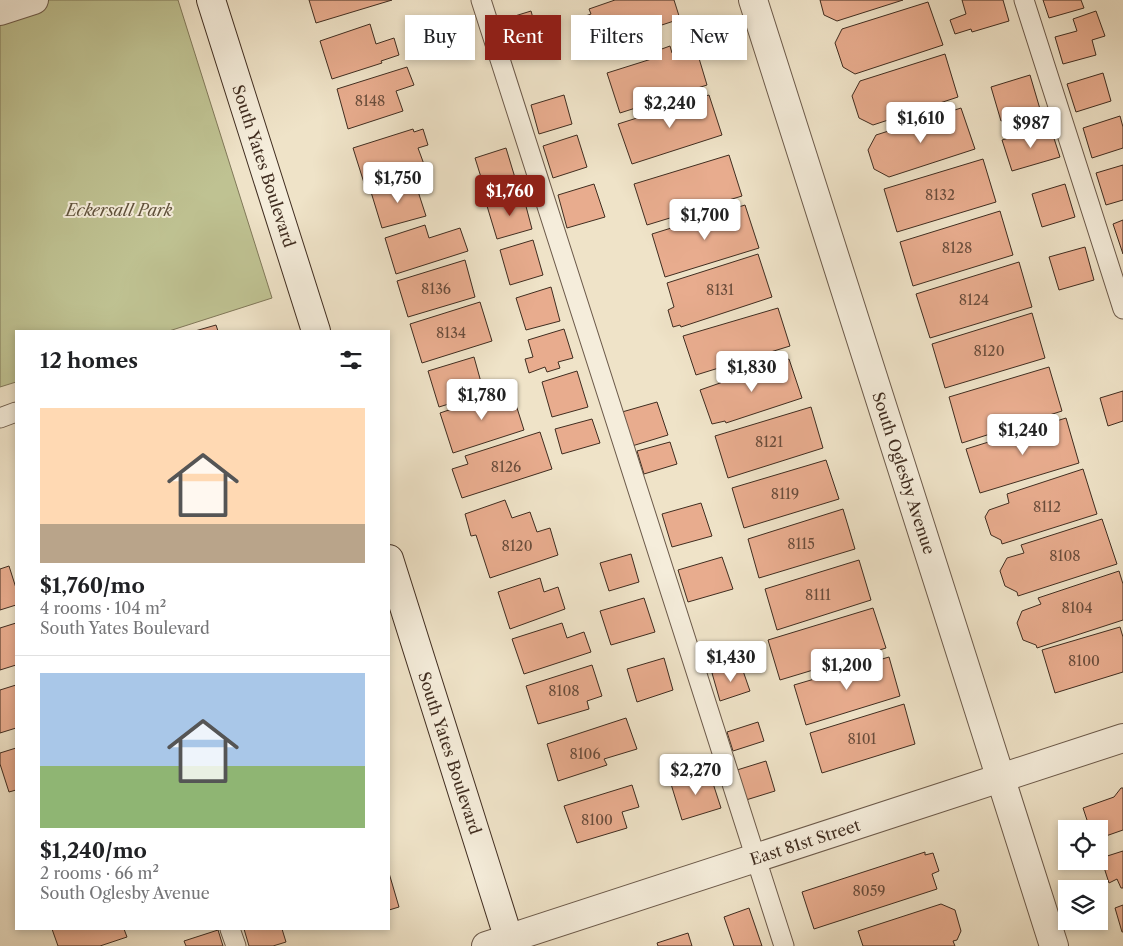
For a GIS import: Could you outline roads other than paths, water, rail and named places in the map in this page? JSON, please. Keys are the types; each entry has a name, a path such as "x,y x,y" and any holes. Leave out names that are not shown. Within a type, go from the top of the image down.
{"street":[{"path":"0,11 34,0"},
{"name":"South Yates Boulevard","path":"211,0 316,330"},
{"name":"South Oglesby Avenue","path":"753,0 1054,946"},
{"name":"South Yates Boulevard","path":"390,563 502,943"},
{"name":"East 81st Street","path":"502,943 1123,738"}],"lane":[{"path":"481,0 784,946"},
{"path":"1024,0 1123,309"},
{"path":"0,418 15,412"},
{"path":"230,930 236,946"}],"park label":[{"name":"Eckersall Park","path":"119,210"}]}
